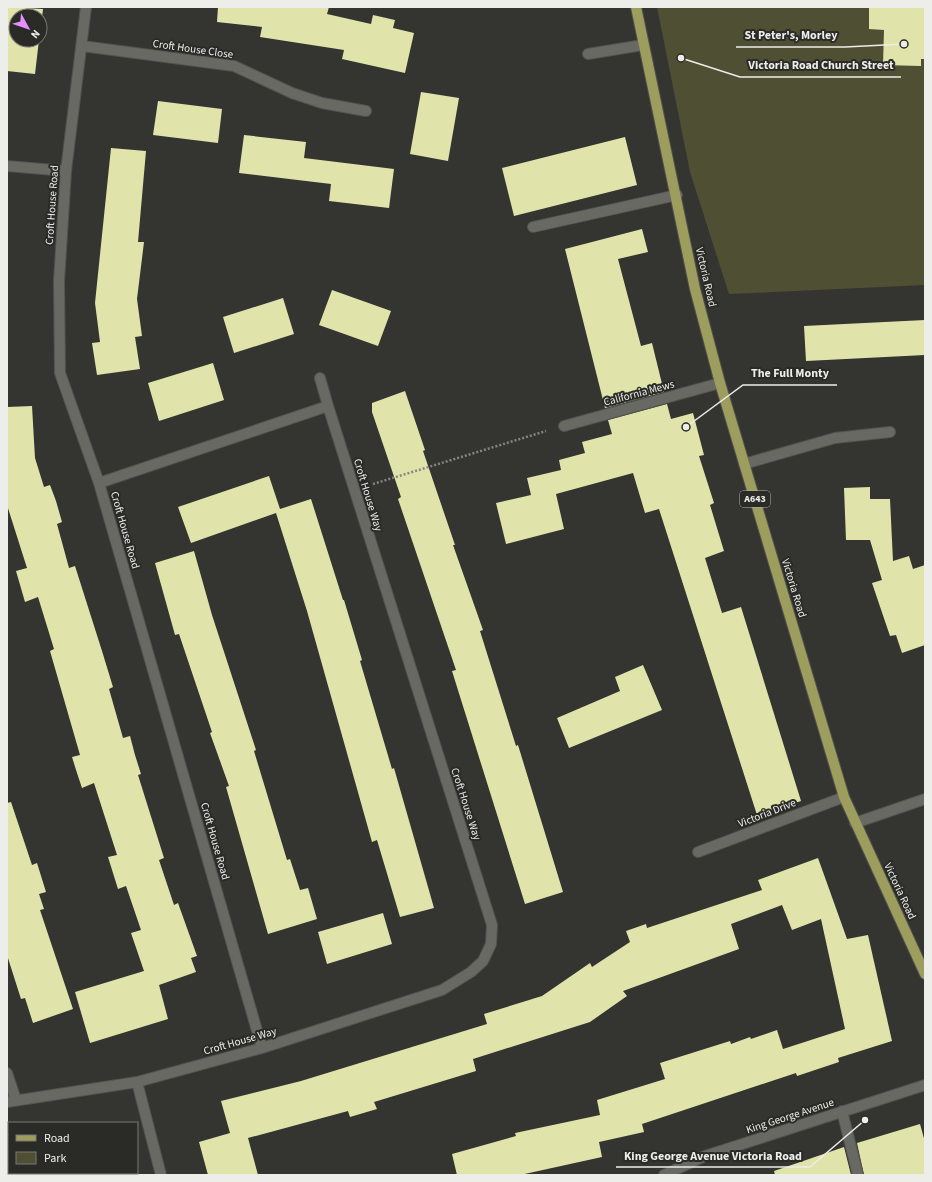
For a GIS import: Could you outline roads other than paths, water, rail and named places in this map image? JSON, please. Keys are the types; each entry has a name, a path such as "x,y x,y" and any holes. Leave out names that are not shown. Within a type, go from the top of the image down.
{"main road":[{"name":"Victoria Road","path":"636,7 696,289 720,383 744,464 844,797 925,974"}],"street":[{"name":"Croft House Road","path":"86,7 66,171 59,281 60,373 99,484 262,1048"},
{"path":"588,54 643,45"},
{"name":"Croft House Close","path":"82,46 234,66 292,92 322,103 366,111"},
{"path":"7,166 66,171"},
{"path":"533,227 677,195"},
{"name":"Croft House Way","path":"11,1101 137,1082 262,1048 442,990 471,972 483,961 491,944 492,925 320,378"},
{"name":"California Mews","path":"564,426 720,383"},
{"path":"99,484 328,406"},
{"path":"744,464 835,438 890,432"},
{"name":"Victoria Drive","path":"698,852 844,797"},
{"path":"855,823 925,799"},
{"path":"7,1074 11,1101"},
{"path":"137,1082 161,1175"},
{"name":"King George Avenue","path":"664,1175 705,1156 925,1085"},
{"path":"842,1111 858,1175"}],"place":[{"name":"St Peter's, Morley","path":"904,44"},
{"name":"Victoria Road Church Street","path":"681,58"},
{"name":"The Full Monty","path":"686,427"},
{"name":"King George Avenue Victoria Road","path":"865,1120"}]}
